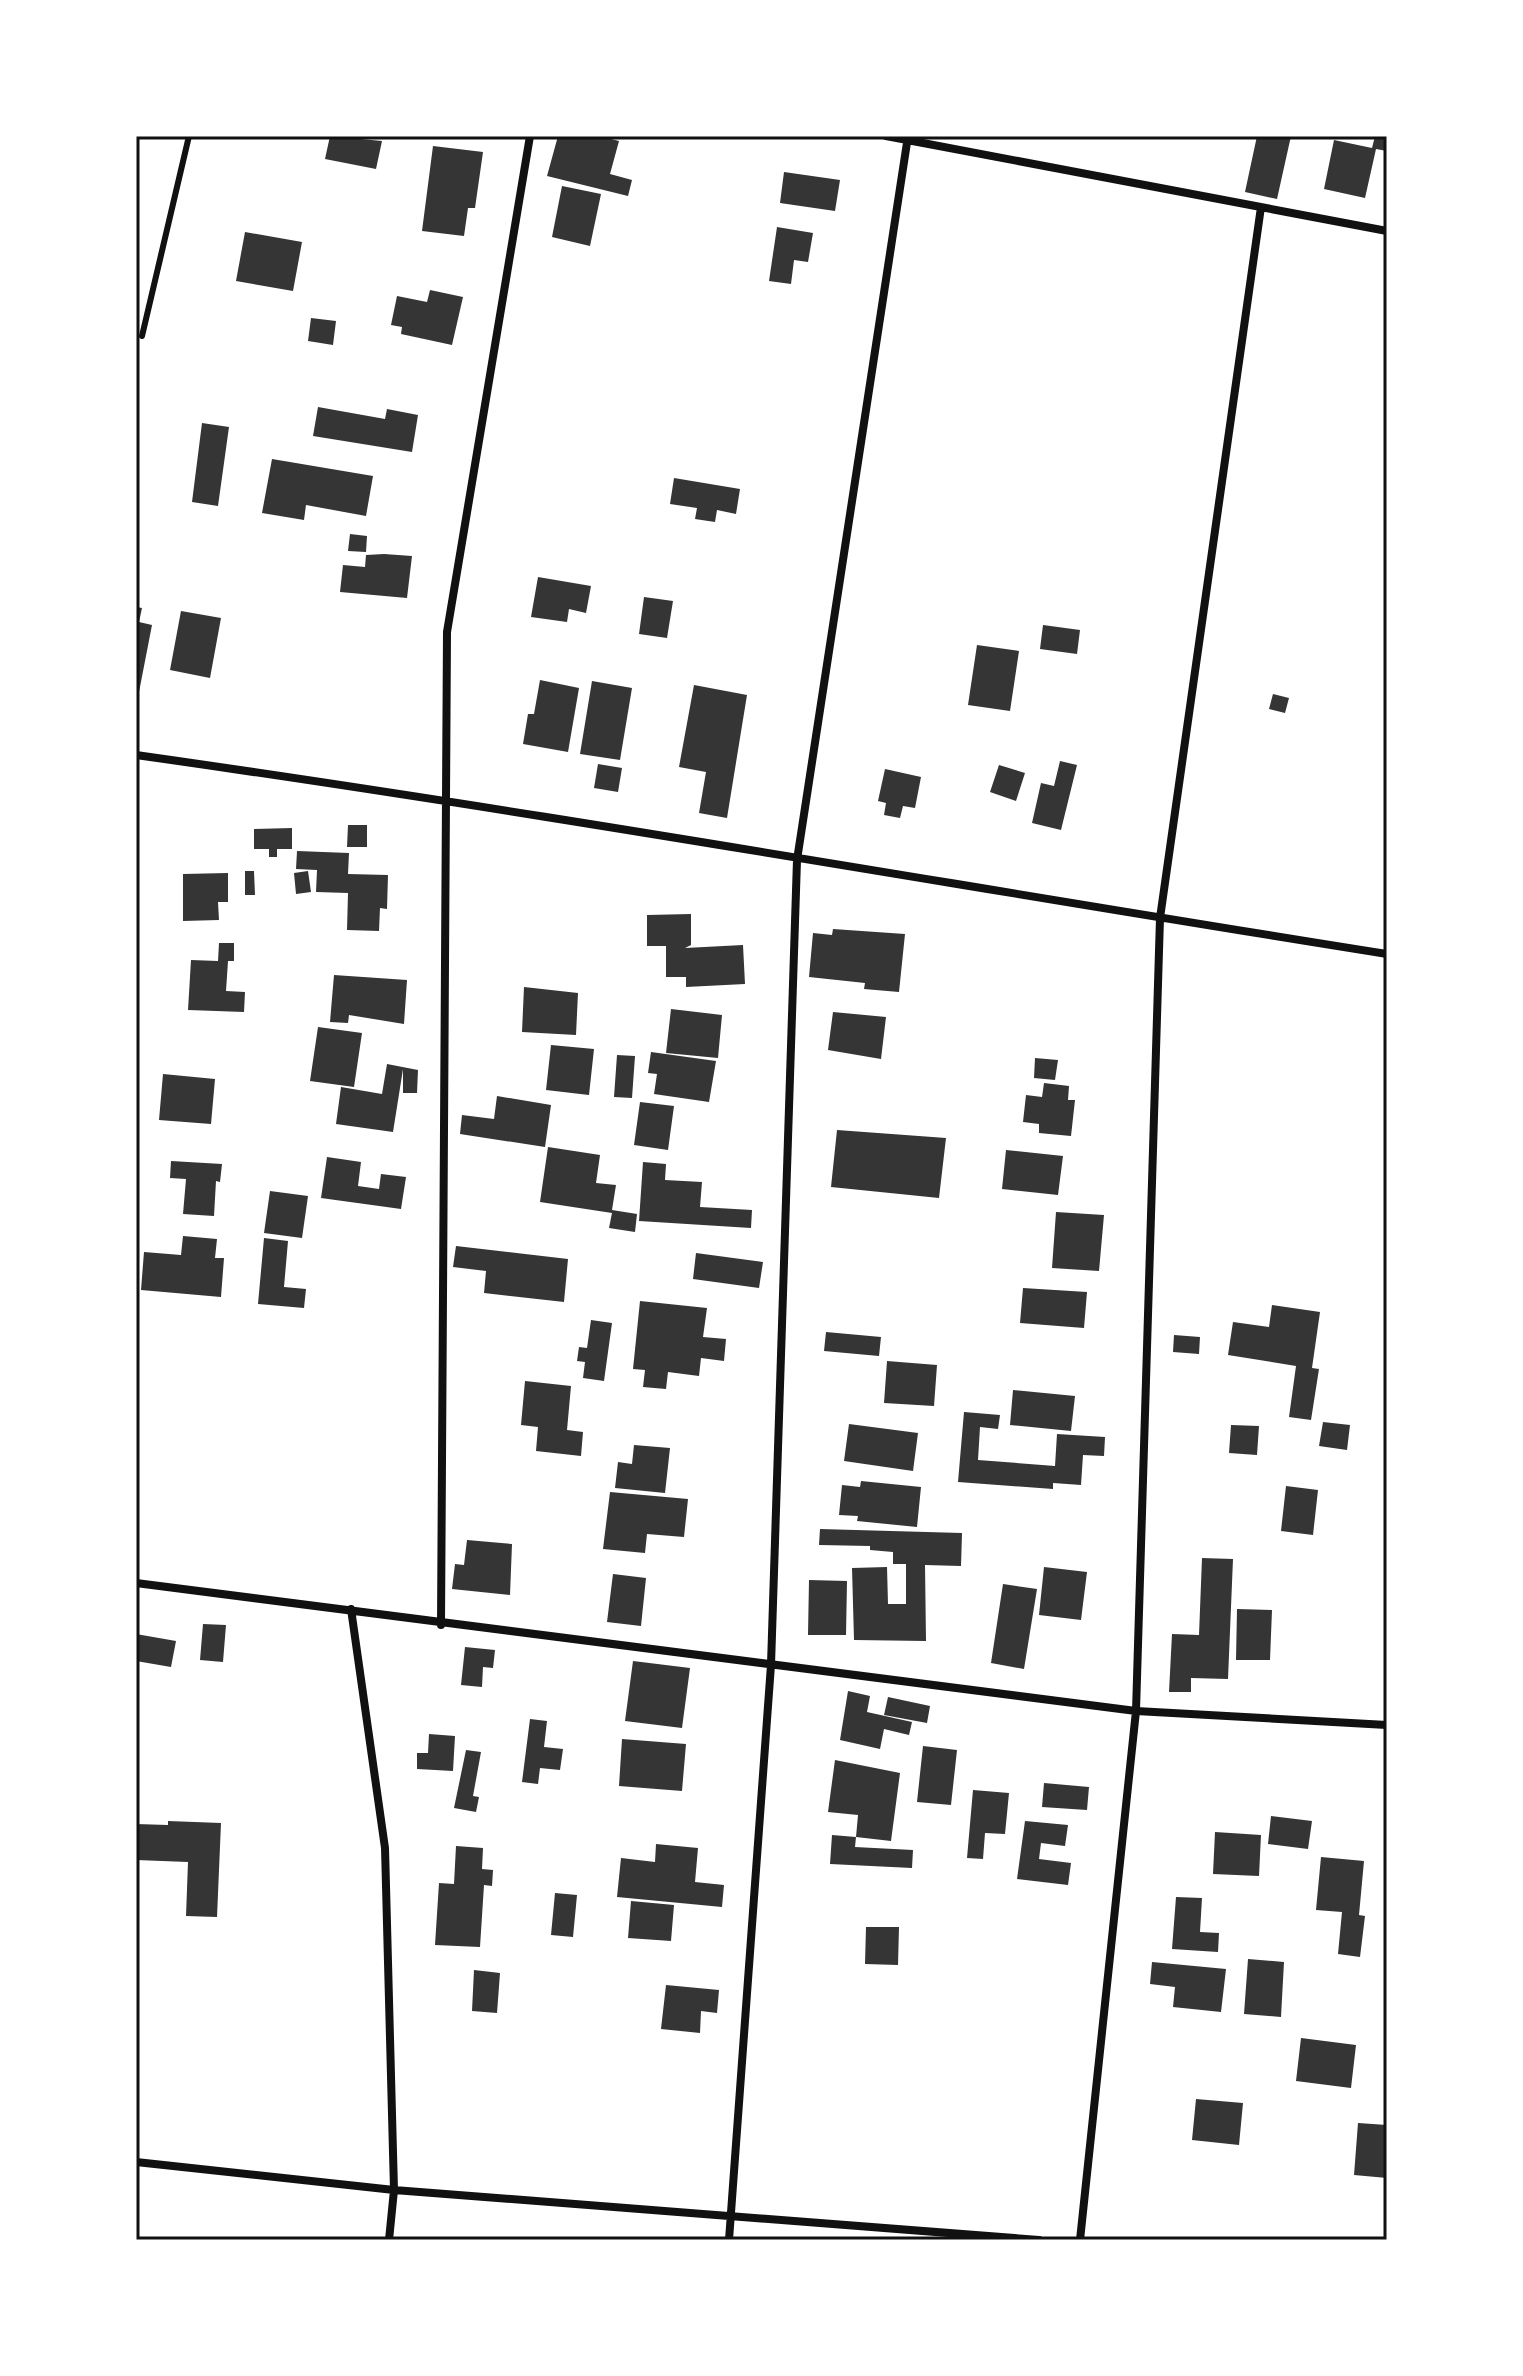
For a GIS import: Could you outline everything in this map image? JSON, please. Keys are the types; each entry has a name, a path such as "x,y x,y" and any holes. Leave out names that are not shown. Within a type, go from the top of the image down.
{"street":[{"path":"441,1625 443,798 447,632 530,136"},
{"path":"886,136 1387,231"},
{"path":"729,2240 771,1665 797,860 908,138"},
{"path":"1080,2240 1136,1711 1160,918 1261,207"},
{"path":"136,755 443,798 797,860 1387,954"},
{"path":"136,1583 351,1609 441,1625 1136,1711 1387,1725"},
{"path":"351,1609 385,1848 394,2190 389,2240"},
{"path":"136,2162 394,2190 1039,2240"}],"lane":[{"path":"142,336 189,136"}],"building":[{"path":"330,136 382,141 376,169 325,159"},
{"path":"558,136 599,136 619,141 610,174 632,180 628,196 547,176"},
{"path":"1257,136 1291,136 1277,199 1245,192"},
{"path":"1375,136 1387,136 1387,151 1376,149 1365,198 1324,189 1334,140 1372,148"},
{"path":"433,146 483,152 475,208 468,208 464,236 422,231"},
{"path":"784,172 840,180 835,211 780,203"},
{"path":"562,186 601,194 590,246 552,237"},
{"path":"777,227 813,233 808,262 794,260 791,284 769,281"},
{"path":"245,232 302,242 293,291 236,281"},
{"path":"430,290 463,297 452,345 401,334 402,327 391,325 397,296 427,302"},
{"path":"311,318 336,321 333,345 308,341"},
{"path":"318,407 385,419 387,409 418,415 412,452 313,436"},
{"path":"202,423 229,427 218,506 192,502"},
{"path":"272,459 373,476 366,516 306,505 304,520 262,513"},
{"path":"674,478 740,489 736,514 717,510 715,522 695,519 697,508 670,504"},
{"path":"350,534 367,536 366,552 348,551"},
{"path":"366,555 412,556 407,598 340,592 343,565 365,567"},
{"path":"538,577 591,586 586,613 569,609 567,622 531,617"},
{"path":"644,597 673,601 667,638 639,634"},
{"path":"136,607 142,608 139,622 152,625 139,692"},
{"path":"181,611 221,618 210,678 170,670"},
{"path":"1043,625 1080,630 1077,654 1040,649"},
{"path":"977,645 1019,651 1010,711 968,705"},
{"path":"540,680 579,688 568,752 523,744 528,714 534,714"},
{"path":"592,681 632,688 620,760 580,754"},
{"path":"694,685 747,695 727,818 699,813 706,772 679,767"},
{"path":"1273,694 1289,698 1285,713 1269,709"},
{"path":"1060,761 1077,765 1061,830 1032,823 1041,783 1054,786"},
{"path":"598,764 622,768 618,792 594,788"},
{"path":"999,765 1025,773 1016,801 990,792"},
{"path":"885,769 921,777 915,808 903,806 900,818 884,815 886,803 878,801"},
{"path":"348,825 367,825 367,847 347,847"},
{"path":"292,828 292,849 277,849 277,857 269,857 269,849 254,849 254,829"},
{"path":"297,851 349,853 348,874 388,875 387,909 380,908 379,931 347,930 348,893 316,892 317,870 296,869"},
{"path":"245,871 254,871 255,895 245,895"},
{"path":"308,871 311,892 296,894 294,873"},
{"path":"228,873 228,902 218,902 219,920 183,921 183,874"},
{"path":"691,914 691,945 685,948 743,945 745,984 686,987 686,977 666,977 666,946 647,946 647,915"},
{"path":"833,929 905,934 899,992 864,989 865,983 809,977 813,933 832,935"},
{"path":"219,943 234,943 234,961 228,961 226,991 245,992 244,1012 188,1010 191,960 218,961"},
{"path":"334,975 407,980 404,1024 349,1015 348,1023 330,1022"},
{"path":"524,987 578,993 576,1035 522,1032"},
{"path":"671,1009 722,1015 718,1058 666,1053"},
{"path":"833,1012 886,1017 881,1059 828,1050"},
{"path":"318,1027 362,1033 354,1087 310,1081"},
{"path":"551,1045 594,1049 589,1095 546,1090"},
{"path":"651,1052 716,1061 709,1102 654,1094 657,1074 648,1073"},
{"path":"617,1055 635,1056 632,1098 614,1097"},
{"path":"1035,1058 1058,1060 1055,1080 1034,1078"},
{"path":"387,1064 418,1070 417,1093 403,1093 403,1069 393,1132 336,1124 341,1087 382,1094"},
{"path":"163,1074 215,1079 211,1124 159,1120"},
{"path":"1044,1083 1069,1086 1068,1100 1075,1100 1071,1136 1039,1133 1039,1124 1023,1122 1026,1095 1042,1097"},
{"path":"497,1096 551,1105 545,1147 460,1134 462,1115 494,1119"},
{"path":"640,1102 674,1106 668,1150 634,1145"},
{"path":"837,1130 946,1138 939,1198 831,1187"},
{"path":"548,1147 600,1155 596,1183 616,1185 612,1210 637,1214 635,1232 609,1228 612,1213 540,1202"},
{"path":"1006,1150 1063,1156 1058,1195 1002,1189"},
{"path":"327,1157 361,1162 358,1186 379,1189 381,1174 406,1177 401,1209 321,1198"},
{"path":"171,1161 222,1164 220,1182 216,1181 214,1216 183,1214 186,1179 170,1178"},
{"path":"643,1162 666,1164 665,1180 702,1182 700,1207 752,1210 751,1228 639,1221"},
{"path":"270,1191 308,1196 302,1238 264,1233"},
{"path":"1056,1212 1104,1215 1099,1271 1052,1268"},
{"path":"183,1236 217,1239 215,1258 224,1258 221,1297 141,1290 144,1252 181,1255"},
{"path":"264,1238 288,1241 284,1287 306,1289 304,1308 258,1304"},
{"path":"456,1246 568,1259 564,1302 484,1293 486,1271 453,1267"},
{"path":"696,1253 763,1262 759,1288 693,1279"},
{"path":"1023,1288 1087,1292 1084,1328 1020,1323"},
{"path":"640,1301 707,1308 703,1337 726,1339 724,1361 701,1358 699,1376 668,1372 666,1389 643,1387 645,1370 633,1369"},
{"path":"1272,1305 1320,1312 1312,1368 1319,1369 1311,1420 1289,1417 1296,1366 1228,1355 1233,1322 1269,1327"},
{"path":"591,1320 612,1323 604,1381 583,1378 585,1362 577,1361 579,1347 587,1348"},
{"path":"826,1332 881,1337 879,1356 824,1351"},
{"path":"1174,1335 1200,1337 1199,1354 1173,1352"},
{"path":"887,1361 937,1365 934,1406 884,1403"},
{"path":"525,1381 571,1386 567,1430 583,1432 581,1456 536,1451 538,1427 521,1425"},
{"path":"1013,1390 1075,1396 1071,1431 1010,1425"},
{"path":"964,1412 1000,1415 998,1429 980,1427 978,1460 1055,1466 1057,1434 1105,1437 1104,1456 1083,1455 1081,1485 1053,1483 1053,1489 958,1482"},
{"path":"1323,1422 1350,1425 1347,1450 1319,1446"},
{"path":"849,1424 918,1433 913,1471 844,1461"},
{"path":"1231,1425 1259,1426 1257,1455 1229,1453"},
{"path":"634,1445 670,1448 665,1493 615,1488 618,1462 632,1464"},
{"path":"861,1481 921,1487 917,1527 857,1521 858,1516 839,1515 842,1485 860,1487"},
{"path":"1286,1486 1318,1490 1313,1535 1281,1531"},
{"path":"610,1492 688,1499 684,1537 647,1534 645,1553 603,1549"},
{"path":"820,1529 962,1533 961,1566 925,1565 926,1641 854,1640 852,1568 887,1567 888,1604 906,1604 906,1564 893,1564 893,1552 870,1550 870,1546 819,1545"},
{"path":"467,1540 512,1544 510,1595 452,1589 455,1564 464,1565"},
{"path":"1202,1558 1233,1559 1228,1679 1191,1678 1191,1692 1169,1692 1172,1634 1199,1635"},
{"path":"1044,1567 1087,1572 1081,1620 1039,1615"},
{"path":"613,1574 646,1578 641,1626 607,1622"},
{"path":"809,1580 847,1581 846,1635 808,1635"},
{"path":"1003,1584 1037,1589 1024,1669 991,1663"},
{"path":"1237,1609 1272,1610 1270,1660 1236,1660"},
{"path":"203,1624 226,1625 223,1662 200,1660"},
{"path":"136,1634 176,1641 171,1667 136,1661"},
{"path":"465,1647 495,1650 493,1668 483,1667 482,1687 461,1685"},
{"path":"633,1661 690,1668 682,1728 625,1721"},
{"path":"848,1691 870,1696 867,1712 912,1722 909,1735 884,1729 880,1749 840,1740"},
{"path":"888,1697 930,1706 927,1723 884,1715"},
{"path":"530,1719 547,1721 544,1747 563,1749 560,1770 540,1768 538,1784 522,1782"},
{"path":"429,1734 455,1736 453,1771 417,1769 417,1753 428,1753"},
{"path":"622,1739 686,1744 682,1791 619,1786"},
{"path":"923,1746 957,1750 951,1805 917,1802"},
{"path":"466,1750 481,1752 473,1796 479,1797 476,1812 454,1808"},
{"path":"835,1760 900,1773 891,1841 856,1837 858,1815 828,1812"},
{"path":"1044,1783 1089,1787 1087,1810 1042,1807"},
{"path":"973,1790 1009,1793 1005,1834 985,1833 983,1859 967,1858"},
{"path":"1271,1816 1312,1821 1308,1849 1268,1844"},
{"path":"168,1821 221,1823 217,1917 186,1916 188,1862 136,1860 136,1824 168,1825"},
{"path":"1025,1821 1068,1825 1065,1846 1041,1843 1039,1859 1071,1863 1068,1885 1017,1879"},
{"path":"1215,1832 1261,1835 1259,1876 1213,1874"},
{"path":"832,1835 856,1837 855,1847 913,1850 912,1868 830,1864"},
{"path":"656,1844 698,1848 695,1882 724,1885 722,1907 617,1897 621,1858 655,1862"},
{"path":"456,1846 483,1848 482,1869 493,1870 492,1886 484,1885 480,1947 435,1945 439,1883 454,1884"},
{"path":"1321,1857 1364,1861 1359,1915 1365,1916 1360,1957 1338,1954 1342,1912 1316,1910"},
{"path":"555,1893 577,1895 573,1937 551,1935"},
{"path":"1176,1897 1202,1898 1200,1932 1219,1933 1218,1952 1172,1949"},
{"path":"631,1901 674,1905 671,1941 628,1938"},
{"path":"866,1927 899,1927 898,1965 865,1964"},
{"path":"1248,1959 1284,1962 1281,2017 1244,2014"},
{"path":"1152,1962 1226,1969 1221,2012 1173,2007 1175,1987 1150,1984"},
{"path":"474,1970 500,1973 497,2013 472,2011"},
{"path":"666,1985 719,1990 717,2013 701,2011 700,2033 661,2029"},
{"path":"1301,2038 1356,2045 1351,2088 1296,2081"},
{"path":"1196,2099 1243,2103 1239,2145 1192,2140"},
{"path":"1358,2123 1387,2125 1387,2178 1354,2175"}]}
